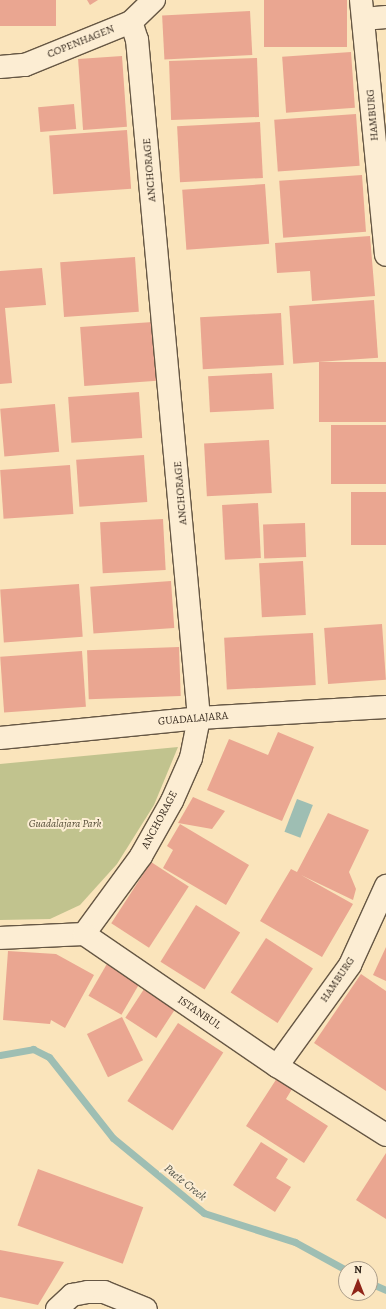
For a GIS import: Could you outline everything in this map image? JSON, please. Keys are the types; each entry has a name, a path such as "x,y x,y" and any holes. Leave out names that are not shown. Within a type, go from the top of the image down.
{"street":[{"name":"COPENHAGEN","path":"0,67 25,65 131,22 154,0"},
{"path":"362,9 386,16"},
{"name":"HAMBURG","path":"362,9 386,255"},
{"name":"ANCHORAGE","path":"84,934 141,856 172,801 191,758 199,718 137,40 131,22"},
{"name":"GUADALAJARA","path":"0,738 199,718 386,707"},
{"name":"HAMBURG","path":"277,1066 350,965 386,886"},
{"path":"0,938 84,934"},
{"name":"ISTANBUL","path":"84,934 277,1066 386,1135"},
{"path":"57,1309 72,1295 88,1292 104,1292 146,1309"}],"green space":[{"name":"Guadalajara Park","path":"178,747 154,805 117,864 80,905 50,919 0,920 0,764"}],"water":[{"path":"297,799 313,805 300,838 284,832"}],"building":[{"path":"0,0 56,0 56,26 0,26"},
{"path":"87,0 98,0 90,5"},
{"path":"264,0 347,0 347,47 264,47"},
{"path":"250,11 252,55 164,60 162,16"},
{"path":"351,52 355,108 286,113 282,57"},
{"path":"122,56 127,127 83,130 78,59"},
{"path":"257,58 259,117 171,120 169,61"},
{"path":"74,104 76,129 40,132 38,107"},
{"path":"356,114 360,166 278,172 274,120"},
{"path":"260,122 263,178 180,182 177,126"},
{"path":"127,130 131,189 53,194 49,135"},
{"path":"362,175 366,232 283,238 279,181"},
{"path":"265,184 269,244 186,250 182,190"},
{"path":"370,236 375,296 312,301 310,271 277,273 275,243"},
{"path":"135,257 139,312 64,317 60,262"},
{"path":"42,268 46,305 5,308 12,383 0,384 0,271"},
{"path":"374,300 378,358 293,364 289,306"},
{"path":"281,313 284,365 203,369 200,317"},
{"path":"153,322 157,381 84,386 80,327"},
{"path":"319,362 386,362 386,422 319,422"},
{"path":"272,373 274,409 210,412 208,376"},
{"path":"139,392 142,438 71,443 68,397"},
{"path":"55,404 59,452 4,457 0,409"},
{"path":"331,425 386,425 386,484 331,484"},
{"path":"269,440 272,493 207,496 204,443"},
{"path":"144,455 147,502 79,507 76,460"},
{"path":"70,465 73,514 4,519 0,470"},
{"path":"351,492 386,492 386,545 351,545"},
{"path":"258,503 261,558 225,560 222,505"},
{"path":"163,519 166,570 103,573 100,522"},
{"path":"305,523 306,557 264,558 263,524"},
{"path":"303,561 306,615 262,617 259,563"},
{"path":"171,581 174,628 93,634 90,587"},
{"path":"79,584 83,637 4,642 0,590"},
{"path":"382,624 386,680 328,684 324,628"},
{"path":"313,633 316,685 227,690 224,638"},
{"path":"179,647 181,696 89,699 87,650"},
{"path":"82,651 86,707 4,713 0,657"},
{"path":"278,732 314,747 282,821 207,790 229,739 268,755"},
{"path":"193,797 225,811 212,829 178,823"},
{"path":"328,813 369,830 349,872 356,889 353,900 301,875 353,904 322,957 260,921 291,869 297,872"},
{"path":"180,824 249,865 226,905 163,868 173,850 167,846"},
{"path":"151,862 189,887 149,948 111,923"},
{"path":"196,905 240,933 205,989 160,962"},
{"path":"266,938 313,968 278,1023 231,993"},
{"path":"386,947 386,981 373,975"},
{"path":"8,951 56,954 94,975 65,1028 51,1020 50,1024 3,1020"},
{"path":"108,962 141,981 121,1015 88,996"},
{"path":"361,974 386,991 386,1091 314,1043"},
{"path":"146,986 177,1006 156,1038 125,1018"},
{"path":"122,1017 143,1060 108,1077 87,1034"},
{"path":"178,1023 223,1052 173,1130 127,1101"},
{"path":"279,1075 295,1084 286,1099 328,1126 304,1163 246,1126"},
{"path":"261,1142 288,1159 276,1178 291,1187 275,1212 233,1185"},
{"path":"386,1153 386,1219 356,1200"},
{"path":"38,1169 143,1207 123,1264 17,1225"},
{"path":"0,1250 64,1262 38,1305 0,1297"}],"waterway":[{"name":"Paete Creek","path":"0,1055 33,1049 49,1057 113,1138 204,1213 295,1242 338,1266"},
{"name":"Paete Creek","path":"378,1286 386,1290"}]}
